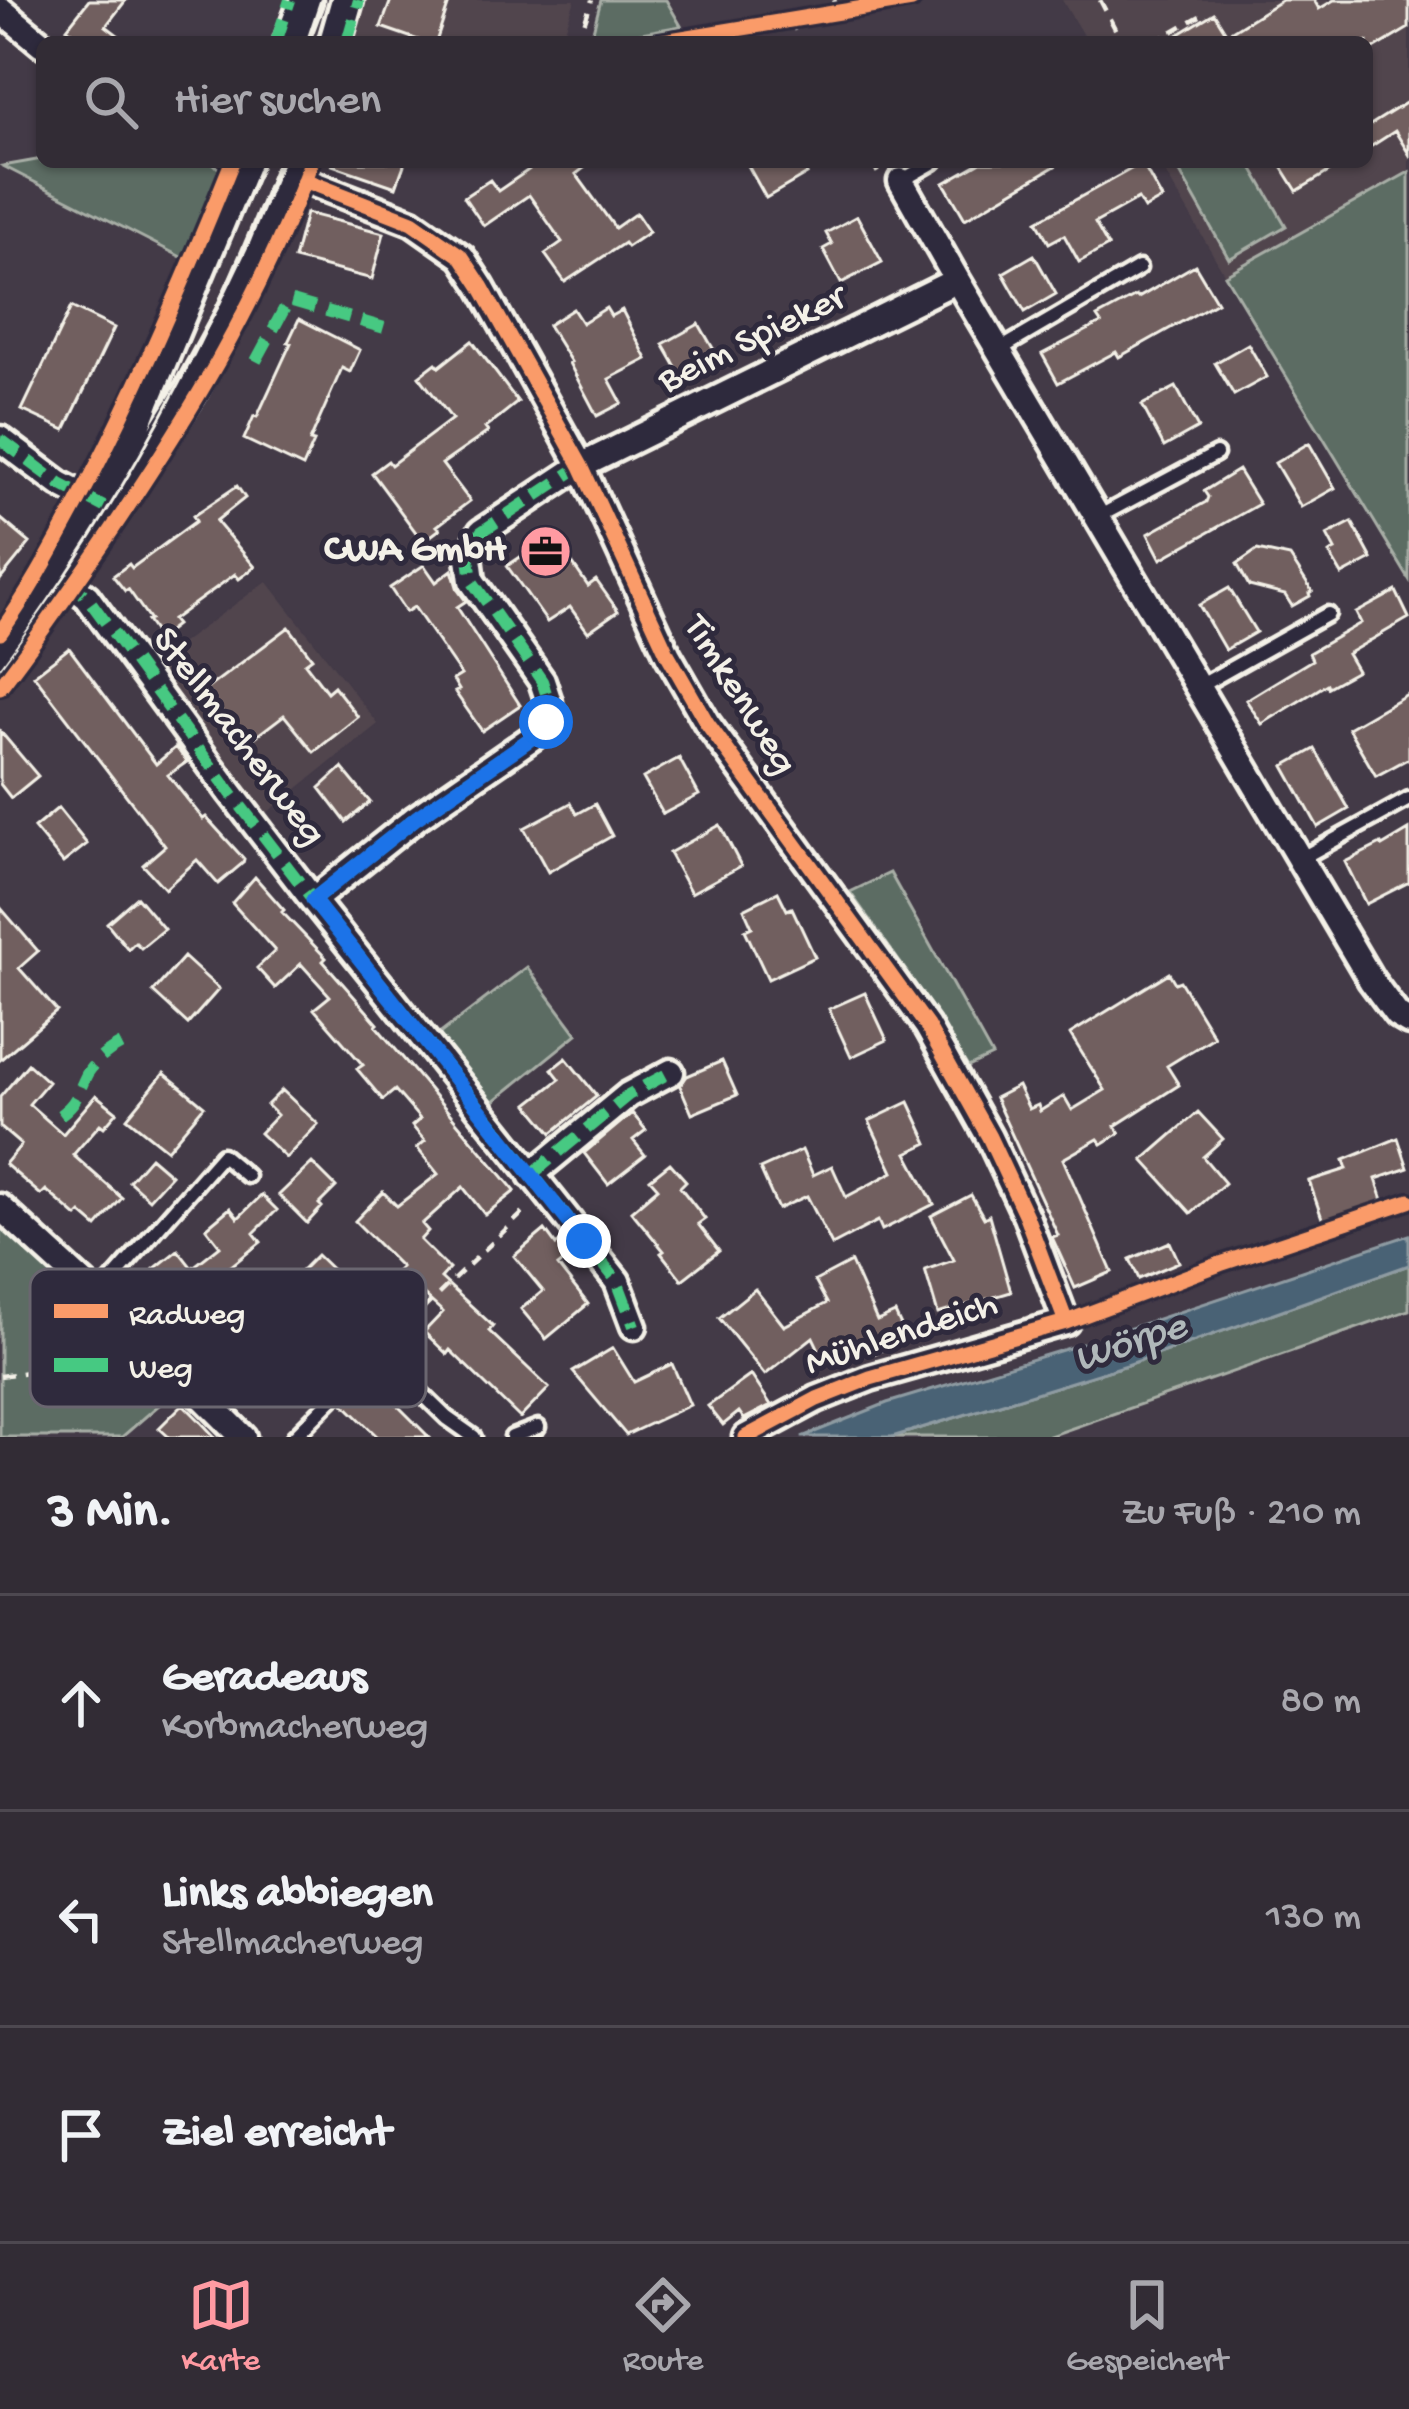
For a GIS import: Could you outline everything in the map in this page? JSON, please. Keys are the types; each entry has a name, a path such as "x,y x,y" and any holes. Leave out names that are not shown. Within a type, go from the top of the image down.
{"street":[{"path":"292,36 306,0"},
{"path":"337,36 347,0"},
{"path":"5,7 36,38"},
{"path":"104,507 242,168"},
{"path":"0,660 104,507 149,457 189,394 240,300 296,169"},
{"name":"Timkenweg","path":"296,169 412,222 462,257 482,286 581,466 668,655 706,723 927,1026 989,1137 1026,1216 1066,1322"},
{"path":"901,181 1371,980 1397,1015 1409,1022"},
{"name":"Beim Spieker","path":"313,900 416,818 533,737 546,722 548,702 542,681 472,580 470,558 481,532 581,466 957,280"},
{"path":"0,439 60,484 104,507"},
{"name":"Stellmacherweg","path":"59,575 87,597 313,900 616,1281 634,1326"},
{"path":"537,1184 628,1095 671,1072"},
{"path":"0,1208 67,1269"},
{"name":"Mühlendeich","path":"746,1437 817,1399 870,1378 1066,1322"},
{"path":"213,1407 243,1437"}],"lane":[{"path":"901,181 924,168"},
{"path":"999,350 1139,268"},
{"path":"1098,518 1216,454"},
{"path":"1198,687 1328,614"},
{"path":"1300,859 1409,799"},
{"path":"121,1269 222,1155 247,1176"},
{"name":"Mühlendeich","path":"1066,1322 1220,1264"},
{"path":"426,1398 474,1437"},
{"path":"294,1437 324,1407"},
{"path":"512,1437 538,1427"}],"path":[{"path":"834,0 842,13"},
{"path":"1100,0 1120,36"},
{"path":"580,36 591,3 599,8"},
{"path":"1165,36 1200,16"},
{"path":"790,20 799,36"},
{"path":"426,1302 537,1184"},
{"path":"0,1376 30,1372"}],"shaded area":[{"path":"349,0 575,0 563,36 336,36"},
{"path":"1062,0 1409,0 1409,172 1225,275 1163,168 1373,168 1373,36 1083,36"},
{"path":"267,581 378,724 263,816 149,667"}],"green space":[{"path":"601,0 666,0 681,26 624,36 592,36"},
{"path":"36,160 36,168 219,169 187,260 3,166"},
{"path":"1177,168 1252,168 1286,226 1229,259"},
{"path":"1409,172 1409,579 1225,275"},
{"path":"890,873 992,1056 968,1067 850,892"},
{"path":"527,967 577,1034 493,1102 438,1035"},
{"path":"0,1224 50,1269 30,1269 30,1407 157,1407 122,1437 0,1437"},
{"path":"1409,1265 1409,1310 1047,1437 892,1437 1127,1365"}],"water":[{"name":"Wörpe","path":"1409,1235 1409,1265 1127,1365 892,1437 802,1437 887,1403 1089,1342"}],"building":[{"path":"89,0 126,0 106,26 119,36 77,36 67,28"},
{"path":"391,0 450,0 438,36 407,36 381,27"},
{"path":"1282,0 1314,0 1319,9 1334,0 1409,0 1409,28 1373,49 1373,36 1176,36 1214,13 1227,34"},
{"path":"1409,101 1409,154 1395,131 1373,145 1373,123"},
{"path":"341,168 403,168 396,187"},
{"path":"531,168 584,168 576,174 615,228 636,213 649,232 565,282 545,254 562,242 529,195 484,226 464,197 490,180 498,191"},
{"path":"749,168 804,168 807,174 766,198"},
{"path":"970,168 1052,168 965,219 944,183"},
{"path":"1133,168 1145,168 1162,199 1144,209 1138,199 1095,223 1108,246 1079,262 1064,235 1049,243 1037,221"},
{"path":"1283,168 1335,168 1297,191"},
{"path":"306,213 384,233 372,279 294,259"},
{"path":"857,216 882,262 841,283 823,249 832,244 826,233"},
{"path":"1034,255 1056,294 1025,312 1003,273"},
{"path":"1195,265 1217,302 1119,357 1116,352 1058,383 1042,354 1101,323 1097,317"},
{"path":"71,307 114,328 65,430 22,410"},
{"path":"606,308 611,316 622,310 647,359 609,379 622,403 597,416 548,325 573,309 582,323"},
{"path":"299,319 360,350 350,372 342,368 303,467 244,439"},
{"path":"699,324 722,364 686,384 663,344"},
{"path":"472,341 518,402 485,428 488,432 442,464 470,501 423,542 372,473 388,461 391,465 452,419 419,376"},
{"path":"1248,344 1267,377 1234,395 1215,363"},
{"path":"1176,387 1198,428 1164,447 1142,405"},
{"path":"1309,443 1335,488 1301,507 1275,463"},
{"path":"1238,470 1259,504 1161,559 1148,534 1206,502 1204,491"},
{"path":"237,486 245,498 216,521 255,567 239,579 235,574 172,620 176,625 159,638 128,589 113,576 129,564 132,568"},
{"path":"0,518 30,543 0,580"},
{"path":"1352,522 1372,559 1342,575 1329,553 1335,550 1327,535"},
{"path":"553,535 588,586 596,580 618,611 588,632 570,607 547,622 507,566"},
{"path":"1257,550 1290,557 1312,591 1310,596 1292,606 1285,595 1249,586 1237,564"},
{"path":"424,565 436,582 452,570 466,601 457,607 520,705 482,731 455,692 459,690 453,680 461,675 414,607 406,612 390,588"},
{"path":"1229,588 1256,632 1225,650 1199,605"},
{"path":"1396,591 1409,618 1347,654 1357,671 1262,724 1246,700 1312,660 1309,653 1361,623 1356,613"},
{"path":"289,627 312,658 305,663 327,692 334,686 358,717 314,752 284,715 246,744 205,690"},
{"path":"69,648 156,764 176,747 187,762 168,775 244,859 218,884 197,860 165,889 143,865 165,846 34,675"},
{"path":"1409,693 1409,758 1376,776 1348,728"},
{"path":"0,731 38,776 11,798 0,784"},
{"path":"1315,749 1349,809 1318,827 1284,766"},
{"path":"679,758 699,795 663,814 643,778"},
{"path":"342,768 370,802 346,822 320,788"},
{"path":"571,803 577,814 595,804 612,836 548,872 524,828"},
{"path":"58,808 87,844 63,863 34,828"},
{"path":"720,825 741,866 691,893 669,853"},
{"path":"1409,830 1409,882 1366,904 1345,862"},
{"path":"255,877 515,1191 485,1215 463,1187 422,1224 428,1231 420,1240 449,1269 441,1278 549,1388 520,1418 450,1350 447,1354 426,1334 443,1312 426,1297 426,1269 399,1269 355,1221 383,1192 397,1206 438,1174 417,1148 425,1141 412,1126 420,1119 395,1090 383,1100 357,1069 363,1065 314,1009 330,996 301,964 275,988 257,968 275,951 232,903"},
{"path":"778,892 787,910 792,908 815,957 768,979 745,930 752,927 744,909"},
{"path":"137,897 164,929 141,948 135,942 128,949 107,923"},
{"path":"0,907 38,951 19,968 57,1011 0,1060"},
{"path":"184,957 219,989 188,1024 153,992"},
{"path":"1169,973 1175,983 1180,981 1214,1037 1167,1066 1179,1085 1115,1126 1120,1133 1102,1144 1098,1139 1063,1159 1112,1272 1075,1288 1052,1237 1058,1235 995,1098 1018,1086 1029,1109 1038,1105 1040,1111 1064,1096 1072,1110 1105,1090 1070,1034"},
{"path":"865,993 887,1040 851,1057 829,1009"},
{"path":"566,1058 597,1096 552,1133 528,1104 560,1079 552,1069"},
{"path":"722,1061 737,1095 692,1114 680,1086 687,1076"},
{"path":"28,1064 48,1082 29,1104 63,1134 96,1095 117,1112 73,1155 122,1198 97,1227 81,1213 77,1217 46,1190 41,1195 5,1164 21,1145 0,1127 0,1097"},
{"path":"164,1073 204,1106 167,1150 127,1118"},
{"path":"282,1090 318,1124 286,1158 260,1133 277,1115 267,1105"},
{"path":"909,1102 928,1143 907,1153 934,1204 882,1230 878,1221 832,1245 807,1196 778,1209 760,1169 802,1150 813,1175 832,1166 846,1197 893,1172 869,1121"},
{"path":"1198,1112 1223,1139 1203,1157 1225,1183 1191,1213 1143,1160"},
{"path":"632,1113 646,1130 633,1140 645,1155 608,1184 584,1153"},
{"path":"1398,1138 1408,1168 1376,1179 1383,1200 1323,1221 1309,1181 1347,1169 1344,1160"},
{"path":"150,1157 171,1175 149,1199 129,1181"},
{"path":"312,1163 336,1187 307,1223 279,1195"},
{"path":"670,1163 686,1181 680,1187 705,1219 698,1224 719,1251 682,1280 631,1211 658,1188 650,1179"},
{"path":"262,1195 277,1210 254,1233 261,1242 227,1269 154,1269 178,1250 192,1268 220,1246 206,1228 230,1208 238,1218"},
{"path":"971,1195 984,1218 989,1215 1011,1292 938,1314 925,1270 954,1260 931,1216"},
{"path":"545,1230 556,1245 563,1239 574,1253 558,1266 588,1304 546,1339 521,1309 543,1291 514,1256"},
{"path":"1170,1242 1179,1262 1139,1279 1130,1259"},
{"path":"317,1255 332,1269 303,1269"},
{"path":"851,1262 877,1321 895,1313 907,1339 875,1353 867,1336 823,1358 813,1337 765,1375 719,1318 755,1289 784,1326 827,1303 815,1281"},
{"path":"613,1348 634,1382 672,1364 690,1405 626,1435 573,1372"},
{"path":"751,1375 771,1405 744,1419 739,1412 723,1425 708,1406"},
{"path":"180,1407 186,1407 215,1437 169,1437 159,1428"},
{"path":"347,1407 399,1407 429,1437 378,1437"}],"tram line":[{"path":"309,36 321,0"},
{"path":"0,669 82,550 156,425 222,296 275,168"}],"marked path":[{"path":"278,36 290,0"},
{"path":"349,36 359,0"},
{"path":"256,361 289,300 388,329"},
{"path":"0,439 60,484 104,507"},
{"path":"313,900 416,818 533,737 546,722 549,702 542,681 472,581 469,558 481,532 581,466"},
{"path":"65,579 87,597 313,900 617,1281 634,1326"},
{"path":"60,1115 74,1101 95,1064 126,1042"},
{"path":"531,1175 628,1095 671,1072"}],"cycle path":[{"path":"694,36 912,0"},
{"path":"0,633 49,555 119,422 230,168"},
{"path":"0,687 101,546 191,407 244,313 309,168"},
{"path":"304,180 412,222 462,257 581,466 668,655 707,723 927,1026 989,1137 1026,1216 1066,1322"},
{"path":"746,1437 817,1399 870,1378 1066,1322 1409,1201"}],"place":[{"name":"CWA GmbH","path":"545,552"}],"route":[{"path":"546,722 533,737 416,818 313,900 584,1241"}]}
